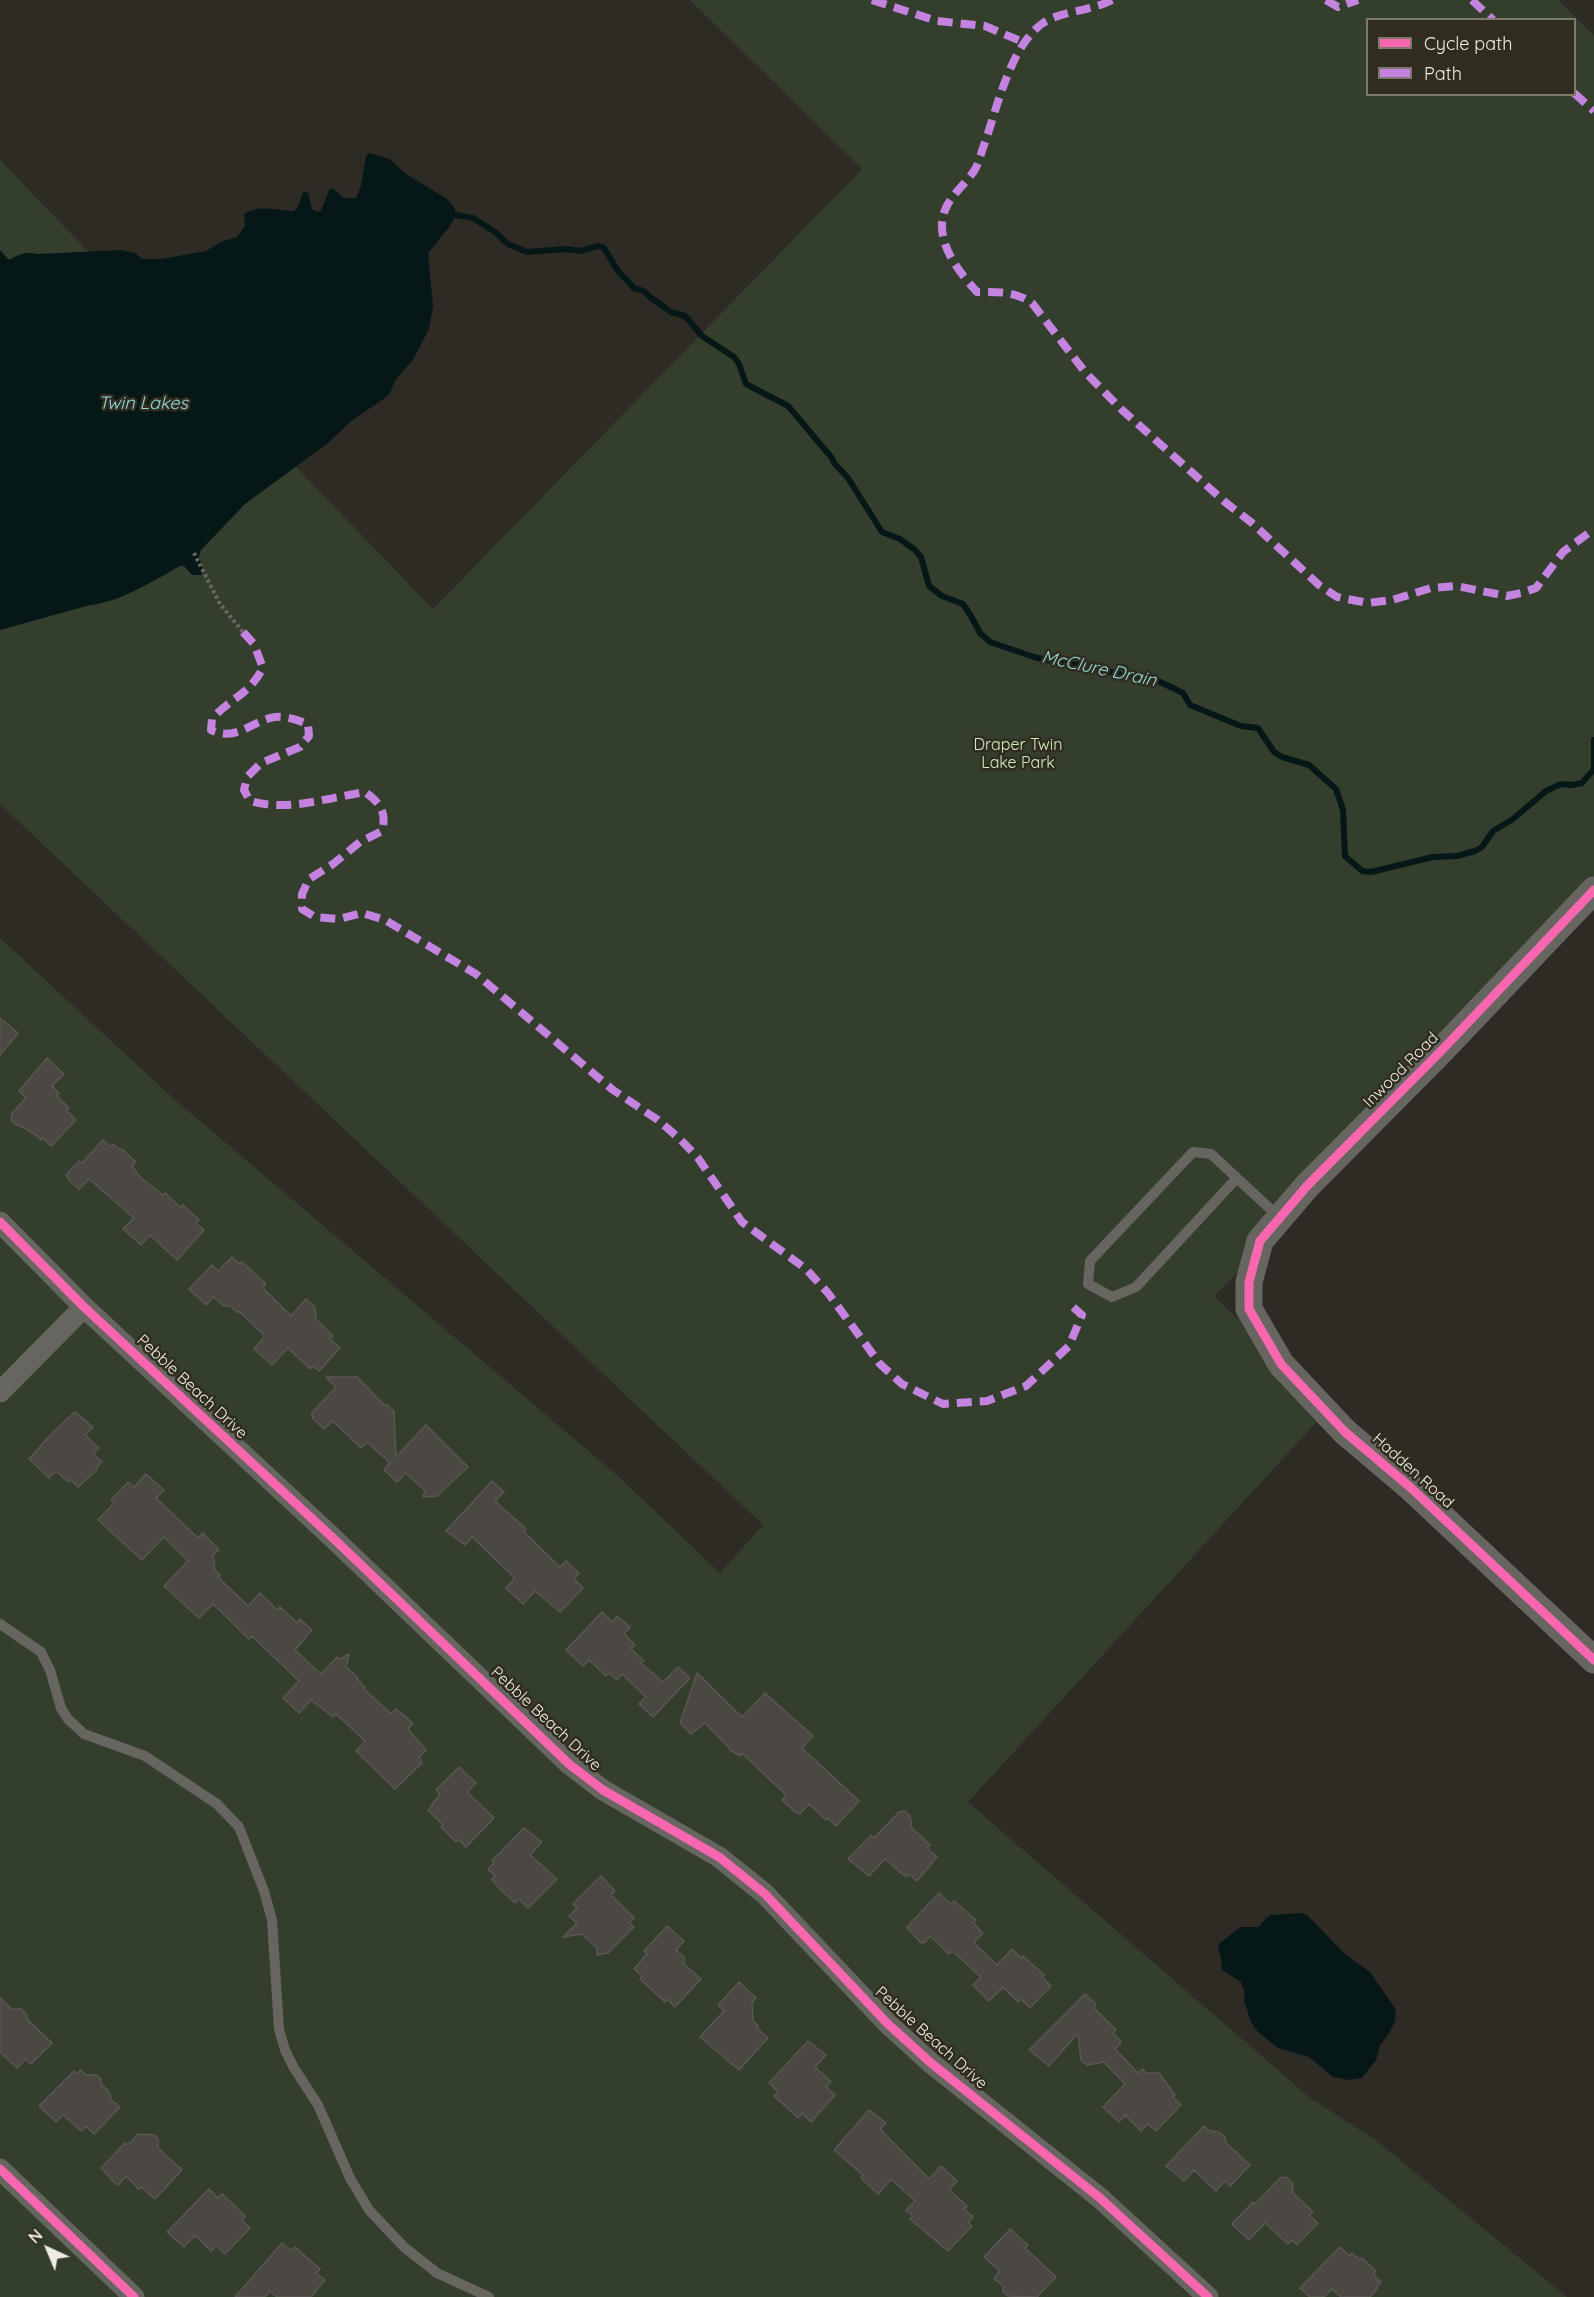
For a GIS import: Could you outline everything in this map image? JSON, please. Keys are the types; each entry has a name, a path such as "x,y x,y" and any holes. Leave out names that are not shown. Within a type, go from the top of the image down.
{"street":[{"name":"Inwood Road","path":"1249,1282 1260,1241 1307,1186 1442,1051 1594,890"},
{"name":"Pebble Beach Drive","path":"0,1222 84,1306 334,1539 569,1764 603,1790 719,1857 765,1894 888,2024 931,2063 1100,2198 1208,2297"},
{"name":"Hadden Road","path":"1249,1282 1249,1309 1281,1364 1345,1432 1410,1487 1594,1660"},
{"path":"0,1392 84,1306"},
{"path":"0,2169 134,2297"}],"lane":[{"path":"1236,1179 1136,1287 1112,1297 1088,1284 1090,1261 1193,1152 1211,1154 1280,1218"},
{"path":"0,1624 40,1652 50,1670 61,1708 68,1719 84,1734 145,1756 217,1804 239,1827 269,1905 279,2029 285,2050 318,2105 350,2178 369,2210 394,2239 437,2273 489,2297"}],"path":[{"path":"194,553 220,604 243,632"}],"green space":[{"name":"Draper Twin Lake Park","path":"690,0 1558,0 1594,35 1594,910 1214,1296 1239,1320 1265,1364 1322,1416 968,1802 1309,2097 1377,2141 1567,2297 0,2297 0,938 173,1098 618,1476 720,1573 763,1525 0,804 0,160 433,609 862,169"}],"water":[{"name":"Twin Lakes","path":"369,153 390,159 406,174 447,199 454,207 456,214 450,226 428,253 433,306 429,329 413,360 396,379 389,395 350,422 328,443 245,504 201,550 199,556 203,570 201,575 192,575 184,566 180,566 112,600 0,630 0,250 9,260 29,253 121,250 135,253 142,259 161,259 206,251 221,242 237,237 245,226 244,215 254,209 294,211 305,191 308,193 312,209 317,212 321,211 329,190 333,188 344,198 356,198 361,186 366,156"},
{"path":"1300,1913 1307,1915 1346,1955 1370,1972 1396,2010 1395,2021 1380,2045 1376,2060 1362,2078 1349,2080 1333,2077 1309,2057 1278,2048 1258,2032 1251,2022 1241,1982 1222,1970 1219,1944 1240,1927 1259,1927 1271,1915"}],"building":[{"path":"0,1018 18,1033 0,1055"},
{"path":"47,1058 64,1074 52,1086 59,1093 57,1096 69,1108 67,1111 76,1120 51,1146 43,1138 41,1140 11,1120 12,1113 26,1098 19,1091"},
{"path":"103,1140 111,1147 113,1144 122,1149 136,1162 132,1166 140,1177 163,1195 165,1193 181,1208 183,1205 199,1220 196,1223 204,1230 177,1260 150,1235 141,1245 123,1229 134,1218 89,1179 79,1189 69,1180 66,1175 79,1161 82,1163"},
{"path":"232,1257 240,1264 242,1262 266,1284 263,1288 291,1316 306,1299 315,1307 316,1319 333,1336 330,1339 340,1348 319,1371 313,1366 310,1369 288,1348 272,1365 254,1349 265,1336 239,1311 238,1313 230,1306 224,1306 213,1297 206,1305 189,1289 212,1265 218,1271"},
{"path":"326,1377 357,1377 384,1405 394,1411 396,1457 426,1425 468,1467 437,1496 423,1497 425,1491 406,1473 397,1482 384,1470 390,1463 367,1442 361,1448 333,1421 324,1429 312,1418 314,1417 311,1414 336,1387"},
{"path":"75,1412 93,1427 85,1435 99,1448 93,1454 102,1462 96,1468 97,1470 78,1487 71,1480 68,1482 56,1471 49,1478 29,1459"},
{"path":"146,1474 164,1490 156,1498 198,1538 203,1533 219,1550 213,1555 215,1570 220,1575 218,1577 248,1606 260,1593 277,1610 280,1607 297,1623 300,1619 312,1630 295,1650 321,1674 337,1657 340,1659 349,1654 346,1667 358,1678 365,1687 364,1689 391,1714 396,1709 413,1723 408,1729 426,1750 419,1757 422,1763 395,1789 356,1751 365,1741 336,1714 333,1717 311,1700 299,1713 283,1698 299,1681 252,1636 249,1639 213,1604 199,1618 164,1586 188,1561 164,1537 142,1560 98,1520 114,1503 111,1500 128,1482 134,1487"},
{"path":"492,1481 504,1492 495,1501 526,1529 524,1532 560,1567 566,1561 579,1573 574,1579 583,1588 560,1612 535,1591 523,1604 506,1588 515,1578 472,1537 465,1545 446,1531"},
{"path":"602,1612 612,1622 617,1616 630,1627 624,1634 635,1645 631,1649 644,1661 641,1663 663,1682 678,1667 690,1678 653,1717 639,1704 646,1697 622,1674 617,1680 609,1673 606,1676 589,1660 583,1666 566,1650"},
{"path":"697,1673 742,1717 765,1693 813,1736 802,1748 859,1801 836,1826 809,1804 800,1814 794,1811 782,1800 786,1795 742,1753 740,1756 732,1751 705,1723 691,1734 680,1723"},
{"path":"459,1767 476,1783 467,1792 494,1818 466,1847 458,1839 456,1842 428,1810 440,1794 436,1790"},
{"path":"905,1811 910,1816 912,1828 930,1845 927,1848 937,1857 917,1881 909,1874 906,1877 885,1859 869,1876 848,1859 871,1835 874,1838 899,1812"},
{"path":"524,1828 542,1842 530,1855 557,1879 528,1908 519,1899 515,1903 499,1888 492,1880 495,1876 488,1869 494,1863 492,1861"},
{"path":"601,1876 615,1891 611,1895 634,1918 629,1923 634,1927 608,1953 597,1955 597,1948 582,1934 563,1937 577,1923 569,1916 577,1908 573,1904"},
{"path":"939,1893 951,1904 954,1901 976,1920 973,1923 983,1933 975,1944 997,1965 1012,1949 1044,1975 1042,1977 1051,1986 1030,2008 1021,1999 1018,2002 1003,1987 989,2001 973,1985 981,1977 952,1951 949,1954 930,1936 924,1943 920,1942 909,1930 907,1927"},
{"path":"667,1926 684,1941 676,1950 684,1957 684,1964 701,1979 675,2007 667,1999 665,2002 640,1979 642,1976 634,1969 647,1954 644,1951"},
{"path":"739,1982 756,1998 752,2003 753,2021 768,2038 739,2070 700,2037 724,2011 718,2005"},
{"path":"1085,1994 1095,2003 1095,2009 1116,2030 1113,2033 1121,2042 1115,2049 1138,2073 1143,2069 1146,2073 1159,2073 1175,2095 1173,2097 1181,2105 1156,2131 1148,2124 1141,2131 1125,2115 1119,2122 1103,2107 1125,2084 1104,2062 1087,2065 1081,2060 1078,2033 1049,2066 1029,2050"},
{"path":"0,1998 12,2009 21,2009 27,2015 27,2019 52,2043 31,2064 26,2059 17,2068 0,2052"},
{"path":"808,2041 826,2055 815,2067 831,2082 826,2087 835,2095 811,2122 802,2113 798,2118 774,2096 778,2092 769,2083"},
{"path":"81,2070 86,2075 97,2075 101,2079 101,2084 110,2093 110,2099 120,2107 94,2134 86,2126 81,2131 63,2115 56,2122 39,2106 74,2071 77,2074"},
{"path":"869,2110 886,2123 880,2129 929,2179 941,2166 957,2181 949,2190 967,2206 964,2209 973,2217 968,2222 972,2226 948,2251 910,2219 913,2216 906,2210 915,2201 891,2179 878,2194 861,2178 863,2175 834,2150"},
{"path":"1204,2126 1225,2137 1226,2143 1250,2165 1230,2186 1225,2181 1216,2191 1194,2170 1184,2181 1166,2166"},
{"path":"138,2134 154,2135 158,2139 158,2148 182,2170 155,2199 141,2187 139,2189 126,2176 118,2185 101,2168 125,2143 128,2145"},
{"path":"1286,2177 1292,2182 1293,2193 1313,2212 1309,2215 1318,2223 1297,2245 1292,2240 1288,2244 1265,2223 1249,2240 1232,2224 1280,2178"},
{"path":"209,2189 218,2198 222,2194 245,2216 242,2220 250,2228 225,2254 216,2246 211,2251 195,2235 184,2247 167,2232"},
{"path":"1010,2229 1028,2245 1025,2248 1056,2277 1037,2297 1008,2296 1003,2292 1003,2286 994,2278 1000,2271 984,2257"},
{"path":"282,2243 291,2251 295,2247 320,2269 316,2273 325,2280 311,2297 277,2297 270,2291 265,2297 235,2297"},
{"path":"1340,2247 1350,2256 1352,2253 1360,2260 1362,2258 1376,2271 1373,2274 1381,2282 1377,2289 1370,2297 1341,2297 1332,2289 1324,2297 1310,2297 1300,2288"}],"waterway":[{"name":"McClure Drain","path":"456,215 473,218 495,232 508,244 527,252 566,249 581,251 598,246 604,248 618,271 634,288 644,291 671,312 685,316 702,336 734,357 746,384 788,406 848,478 882,532 900,539 915,550 921,557 929,586 942,596 963,604 980,633 990,642 1034,657 1064,664 1087,665 1121,675 1154,679 1183,693 1190,705 1241,726 1258,728 1274,752 1282,757 1309,765 1336,789 1343,810 1345,856 1362,871 1371,872 1433,857 1457,856 1475,851 1482,847 1493,831 1513,819 1546,791 1561,784 1582,783 1594,769 1594,740"}],"marked path":[{"path":"872,0 937,21 985,26 1023,42"},
{"path":"1112,0 1095,7 1067,13 1043,23 1032,33 1013,62 976,168 949,201 943,216 943,234 948,252 977,292 1013,294 1032,303 1085,372 1121,409 1225,502 1252,523 1319,585 1337,597 1368,603 1392,600 1431,588 1456,586 1507,596 1521,593 1536,588 1563,552 1594,529"},
{"path":"1326,0 1338,7 1358,0"},
{"path":"1472,0 1491,18"},
{"path":"1576,95 1594,111"},
{"path":"243,632 254,644 263,668 251,685 212,719 211,730 229,734 266,719 279,717 308,724 309,736 300,747 261,763 247,777 244,790 250,801 292,805 365,792 375,800 383,813 382,831 360,842 333,864 309,879 302,894 302,909 315,917 339,919 362,913 385,920 476,974 613,1090 658,1120 681,1140 698,1158 742,1222 806,1269 828,1293 880,1364 902,1384 943,1404 987,1401 1026,1386 1069,1346 1082,1315 1073,1307 1076,1302"}],"cycle path":[{"path":"1594,890 1441,1051 1307,1186 1260,1241 1249,1282 1249,1309 1281,1364 1345,1432 1410,1487 1594,1660"},
{"path":"0,1222 84,1307 334,1539 569,1764 603,1790 719,1857 765,1894 888,2024 931,2063 1100,2198 1208,2297"},
{"path":"0,2169 134,2297"}]}
